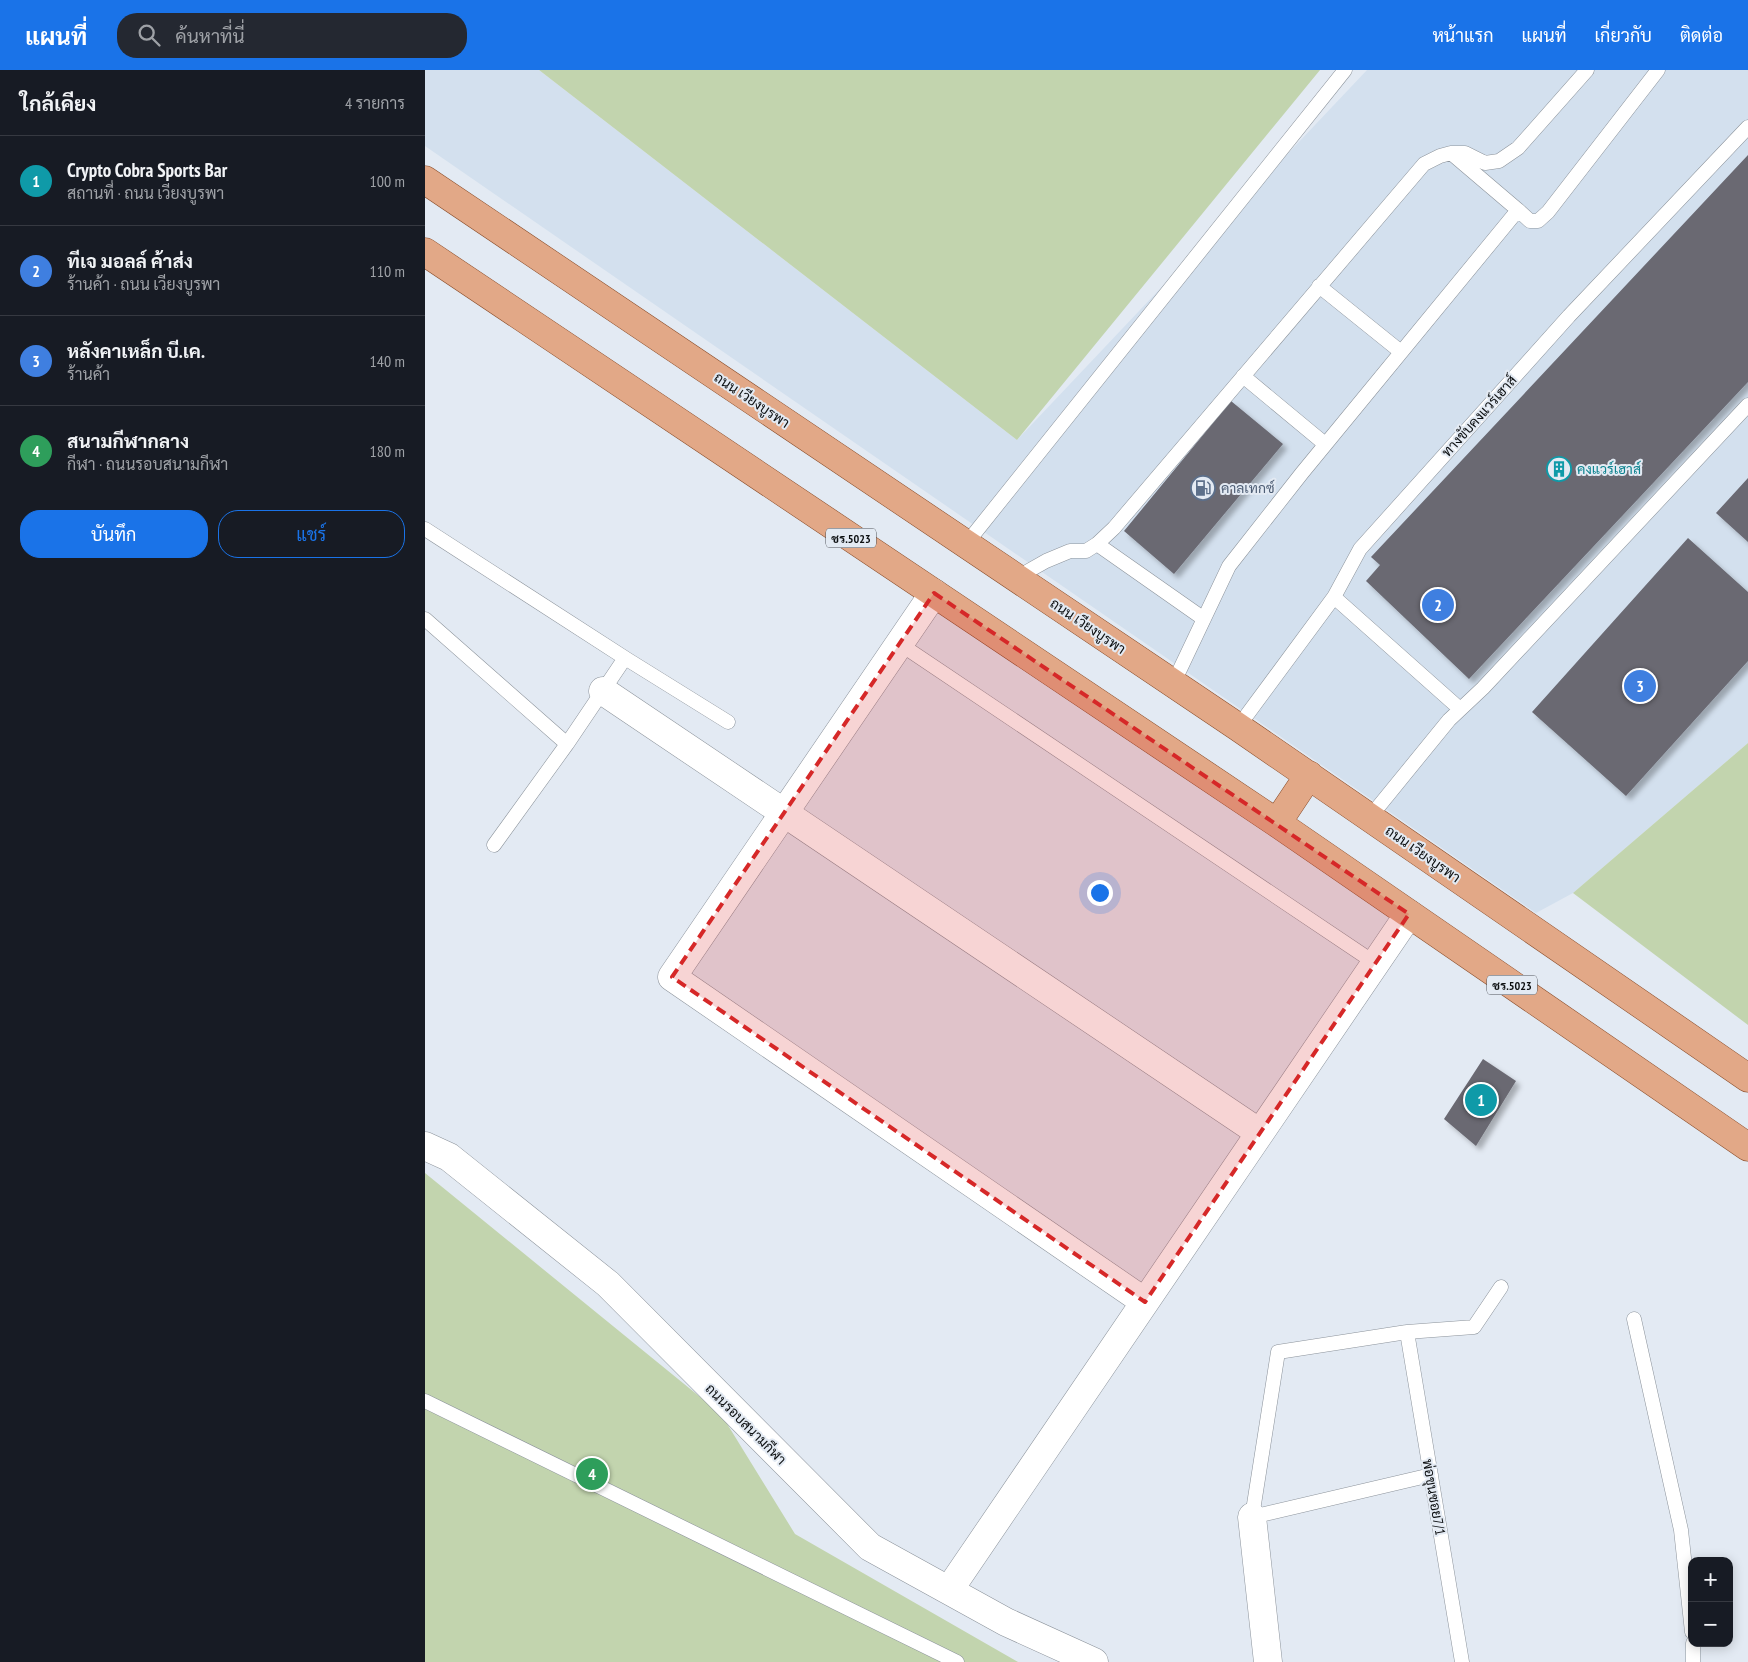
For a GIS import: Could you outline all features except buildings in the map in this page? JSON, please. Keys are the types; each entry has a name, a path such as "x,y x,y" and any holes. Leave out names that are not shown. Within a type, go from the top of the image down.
{"main road":[{"name":"ถนน เวียงบูรพา","path":"425,180 1238,727 1748,1078"},
{"name":"ชร.5023","path":"425,252 1277,823 1748,1147"},
{"path":"1277,823 1309,776"}],"street":[{"path":"934,593 672,977 1145,1302"},
{"path":"603,691 1260,1133"},
{"path":"949,1590 1409,914"},
{"name":"ถนนรอบสนามกีฬา","path":"425,1146 449,1157 608,1284 870,1548 1005,1622 1094,1662"},
{"path":"1252,1517 1268,1662"}],"lane":[{"path":"966,544 1345,70"},
{"path":"1016,578 1046,561 1070,551 1086,551 1097,544 1113,528 1424,164 1451,153 1465,153 1485,163 1499,161 1518,148 1587,70"},
{"path":"1451,153 1530,220 1538,221 1548,212 1658,70"},
{"name":"ทางขับคงแวร์เฮาส์","path":"1238,727 1334,597 1360,549 1569,316 1748,127"},
{"path":"1173,684 1229,566 1325,444 1518,210"},
{"path":"1319,286 1401,352"},
{"path":"1243,376 1325,444"},
{"path":"1370,817 1449,720 1483,688 1748,405"},
{"path":"425,529 728,722"},
{"path":"1097,544 1204,619"},
{"path":"1334,597 1461,709"},
{"path":"425,619 567,744"},
{"path":"900,644 1375,963"},
{"path":"493,845 567,744 625,658"},
{"path":"1431,1476 1252,1517 1278,1352 1407,1332 1474,1327 1501,1287"},
{"path":"1634,1319 1681,1530 1689,1602"},
{"name":"พ่อขุนซอย7/1","path":"1407,1332 1463,1662"},
{"path":"425,1401 957,1662"},
{"path":"1693,1647 1693,1662"}],"highlighted area":[{"path":"934,593 1409,914 1145,1302 672,977"}],"shaded area":[{"path":"425,70 539,70 1017,440 1367,70 1748,70 1748,743 1573,893 1536,913 425,146"}],"green space":[{"path":"539,70 1320,70 1017,440"},
{"path":"1748,743 1748,1025 1573,893"},
{"path":"425,1173 721,1414 795,1534 1018,1662 425,1662"}],"place":[{"name":"คงแวร์เฮาส์","path":"1559,469"},
{"name":"คาลเทกซ์","path":"1203,488"},
{"name":"ทีเจ มอลล์ ค้าส่ง","path":"1438,605"},
{"name":"หลังคาเหล็ก บี.เค.","path":"1640,686"},
{"name":"Crypto Cobra Sports Bar","path":"1481,1100"},
{"name":"สนามกีฬากลาง","path":"592,1474"}]}
